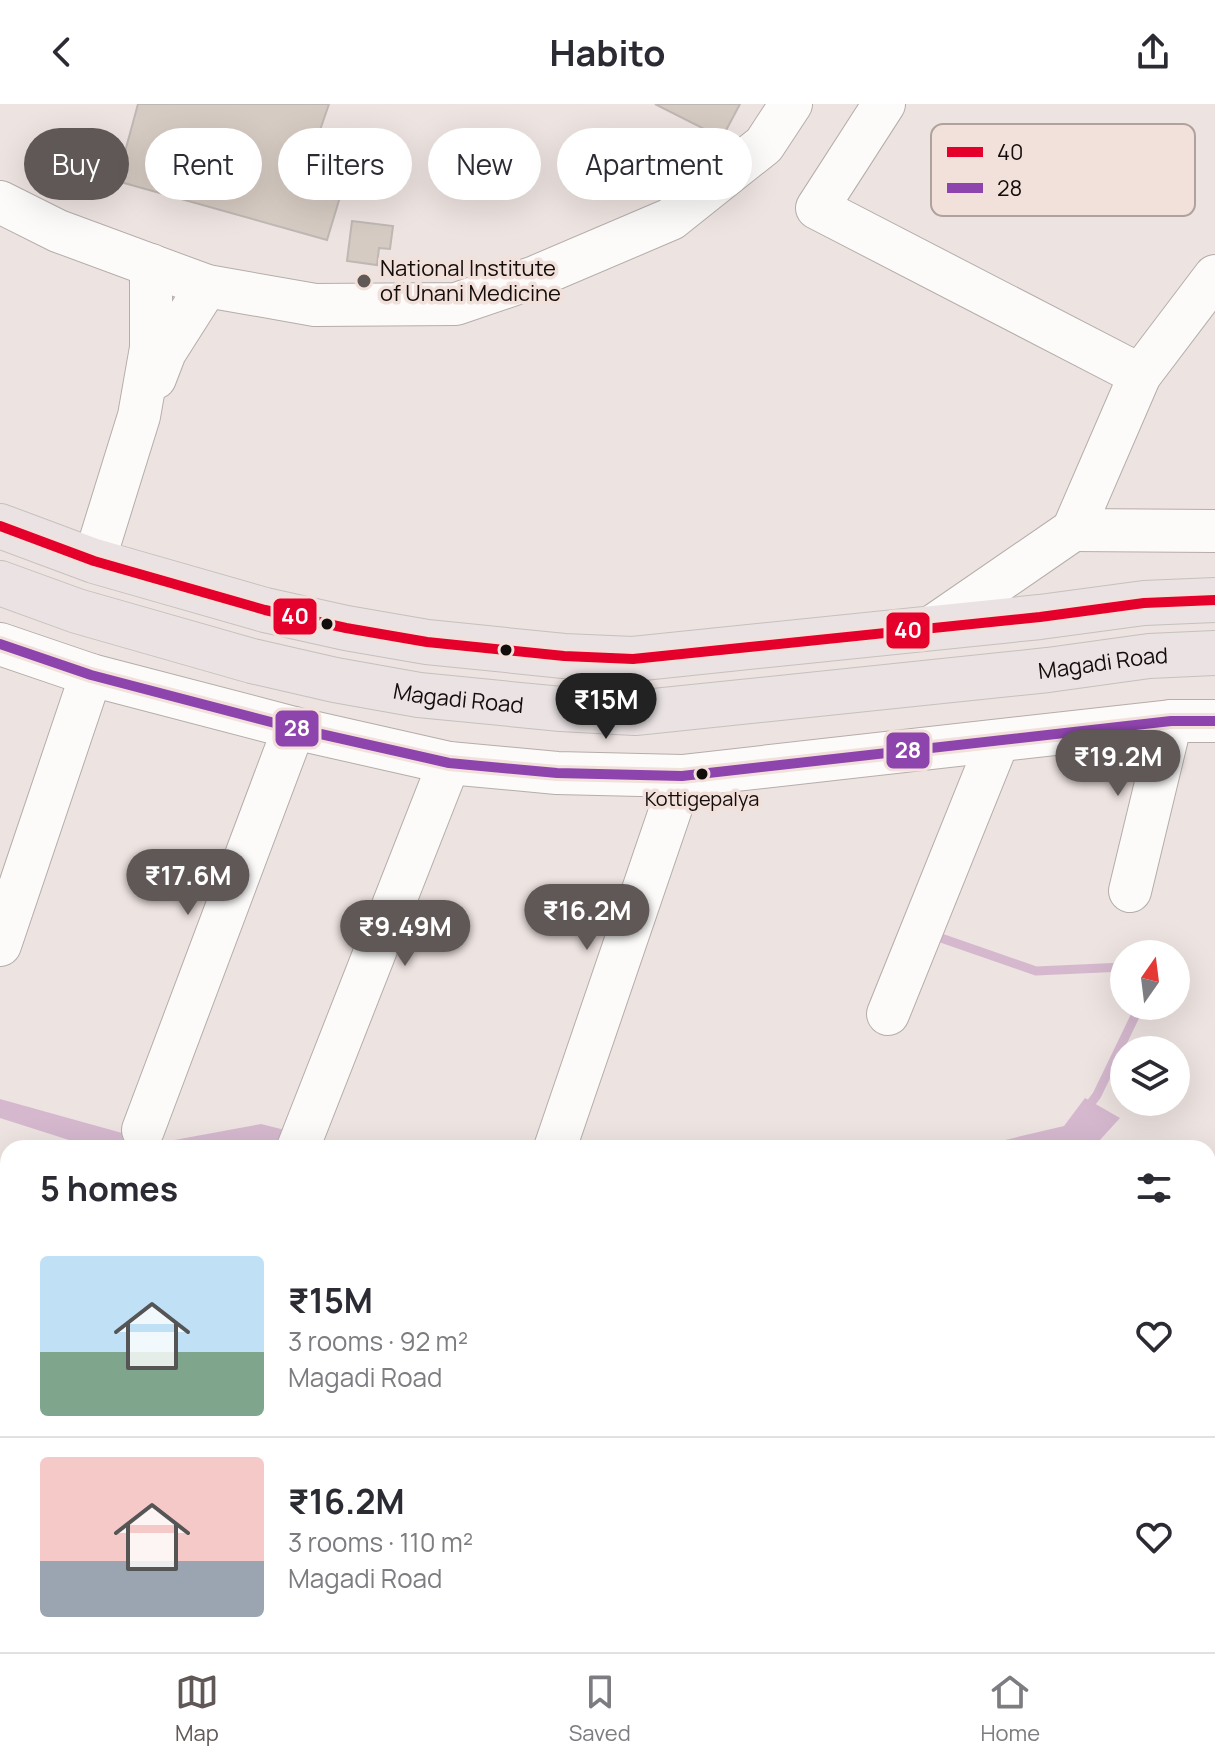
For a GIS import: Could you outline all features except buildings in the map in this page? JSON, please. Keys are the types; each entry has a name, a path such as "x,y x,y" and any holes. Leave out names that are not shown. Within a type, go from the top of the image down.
{"main road":[{"path":"0,526 94,561 265,610 346,628 495,651 633,659 929,629 1144,603 1215,600"},
{"name":"Magadi Road","path":"0,583 77,611 252,661 322,677 419,695 561,709 635,713 1048,670 1149,656 1215,653"}],"street":[{"path":"0,202 58,231 207,286 315,305 456,304 535,277 671,219 764,145 791,104"},
{"path":"884,104 817,208 1140,375"},
{"path":"139,416 151,348 151,265"},
{"path":"929,629 1073,530 1140,375 1215,276"},
{"path":"94,561 139,416 165,352 207,286"},
{"path":"1073,530 1215,531"},
{"path":"0,644 91,675 294,728 449,763 557,773 682,776 1171,721 1215,721"},
{"path":"0,945 91,675"},
{"path":"1130,891 1171,721"},
{"path":"143,1130 294,728"},
{"path":"888,1014 998,741"},
{"path":"301,1140 449,763"},
{"path":"558,1140 682,776"}],"shaded area":[{"path":"1085,1098 1110,1112 1110,1116 1120,1118 1100,1140 1005,1140 1064,1126"},
{"path":"0,1099 147,1140 69,1140 0,1118"},
{"path":"261,1124 325,1140 174,1140"}],"waterway":[{"path":"941,938 1036,971 1110,968"},
{"path":"1085,1111 1097,1095 1133,1020"}],"transit line":[{"name":"40","path":"0,526 94,561 265,610 427,642 564,656 633,659 1040,617 1144,603 1215,600"},
{"name":"28","path":"0,644 91,675 294,728 449,763 557,773 682,776 1171,721 1215,721"}],"place":[{"name":"National Institute of Unani Medicine","path":"364,281"},
{"name":"Kottigepalya","path":"702,774"}]}
